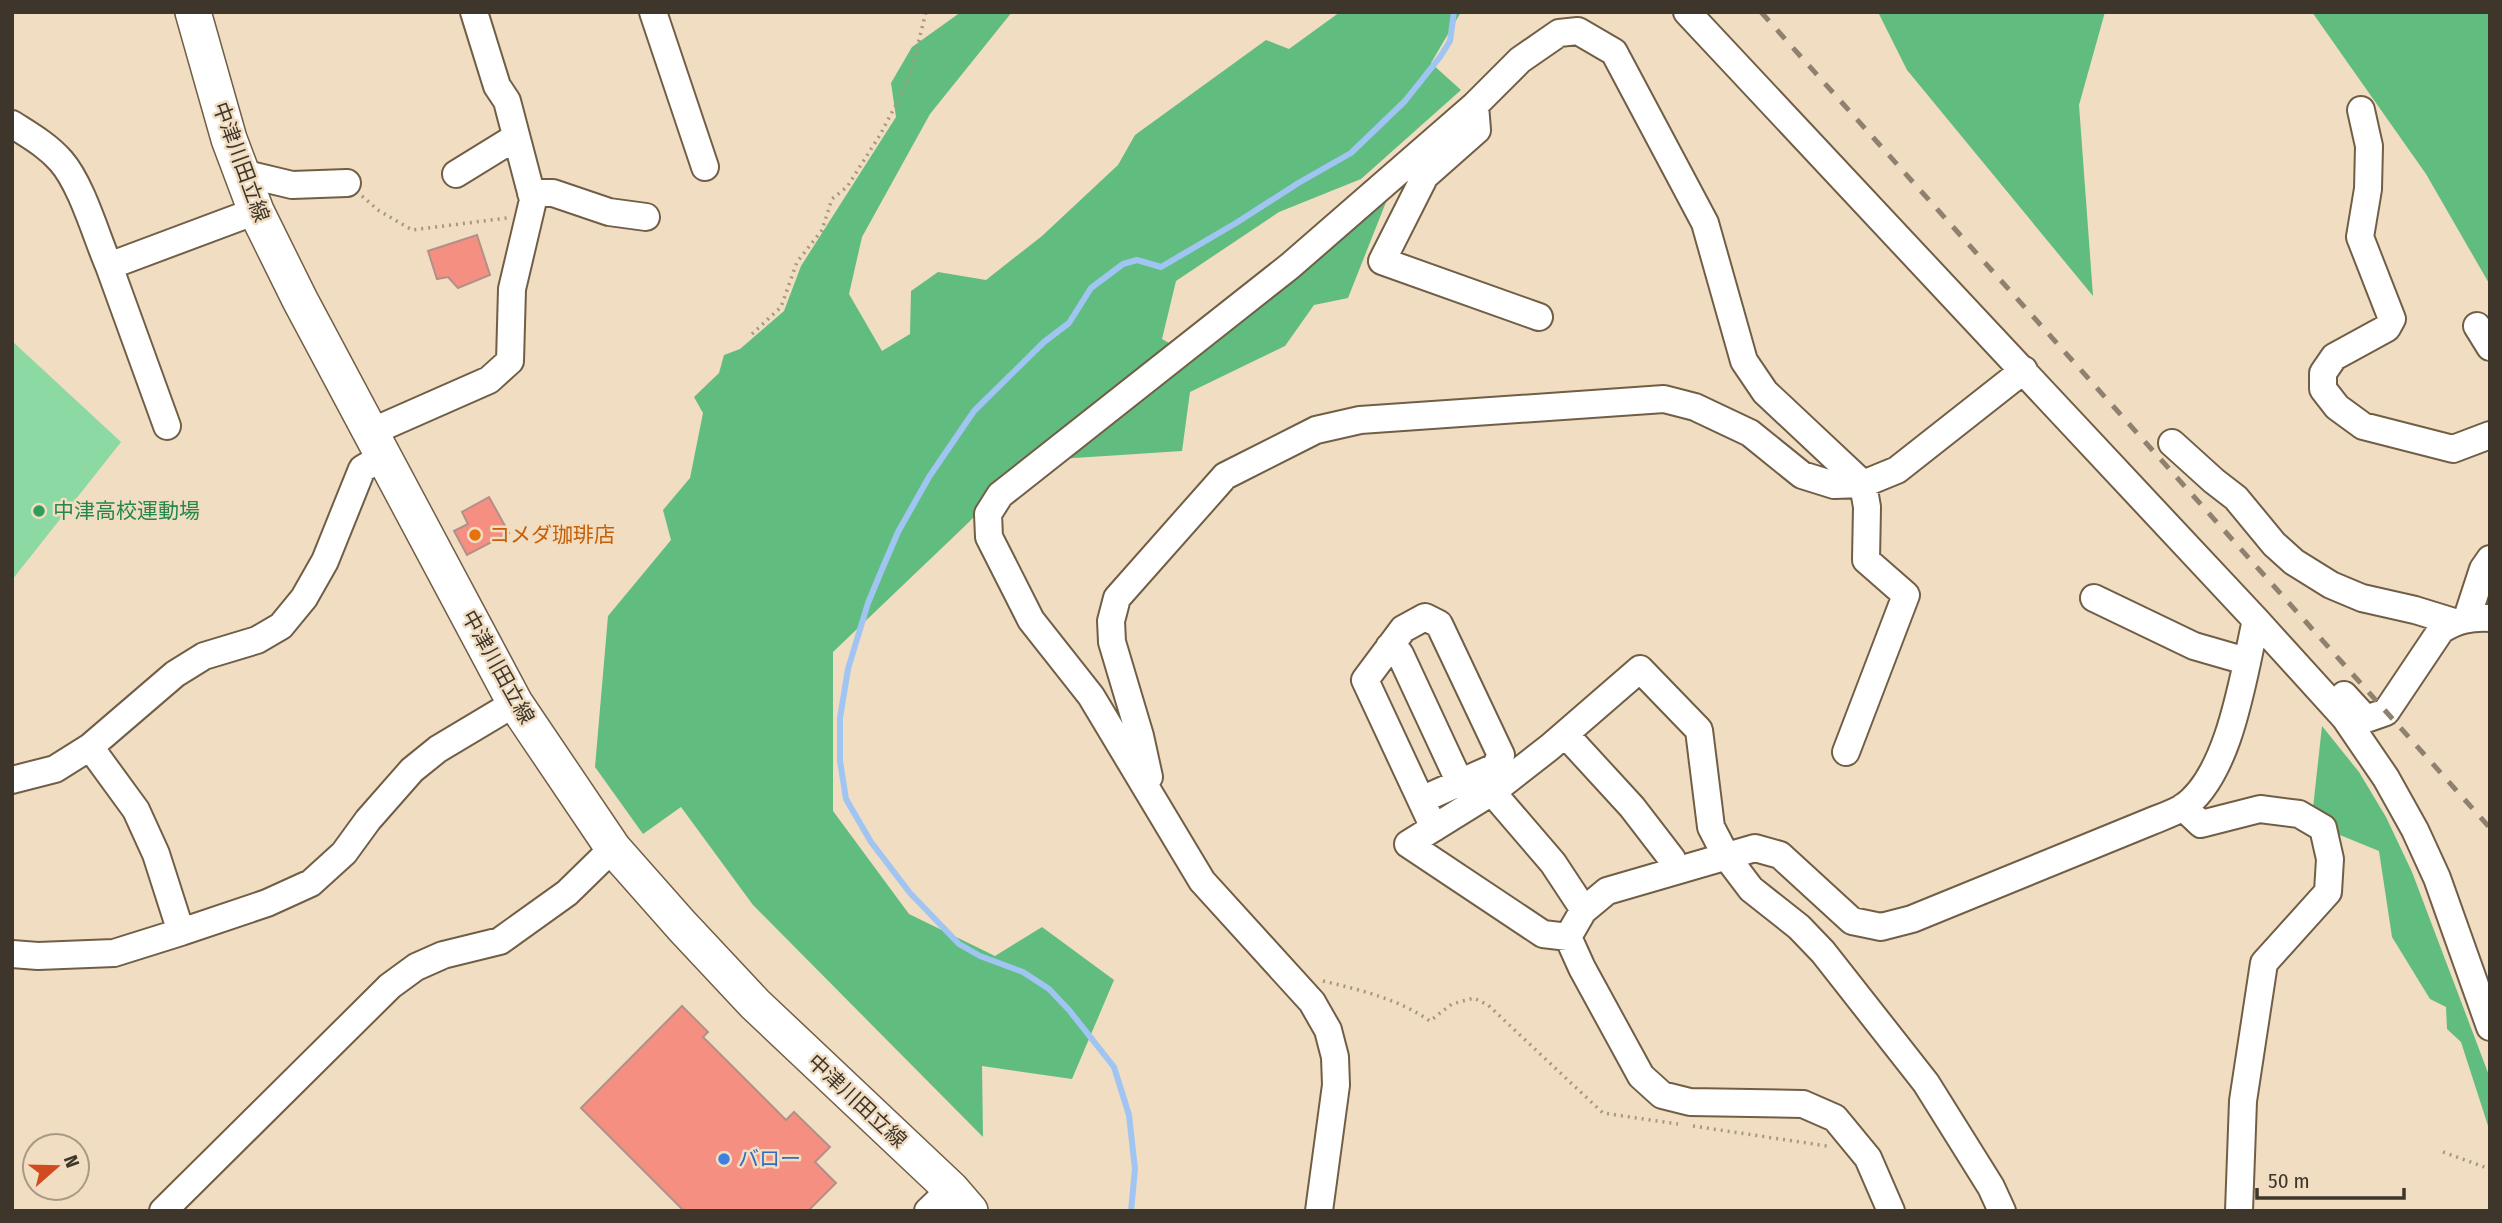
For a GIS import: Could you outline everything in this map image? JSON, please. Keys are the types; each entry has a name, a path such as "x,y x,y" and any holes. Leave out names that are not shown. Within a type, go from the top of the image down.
{"main road":[{"name":"中津川田立線","path":"193,12 229,139 257,211 300,300 515,703 613,848 755,1004 950,1203"}],"street":[{"path":"12,780 55,769 89,747 175,674 204,656 257,640 281,626 304,598 325,561 362,469 377,444 489,380 510,361 512,289 530,204 507,101 497,86 474,12"},
{"path":"653,12 705,167"},
{"path":"1687,12 2024,370 2345,718 2386,778 2415,830 2437,878 2490,1027"},
{"path":"1319,1211 1336,1085 1333,1041 1322,1017 1312,1002 1202,881 1091,696 1031,620 989,537 988,514 1000,495 1290,266 1475,105 1520,60 1559,33 1578,31 1615,52 1705,223 1744,361 1765,391 1863,484 1867,507 1866,560 1906,595 1846,752"},
{"path":"1475,105 1477,130 1425,176 1382,261 1539,317"},
{"path":"2361,110 2369,146 2368,189 2360,237 2392,319 2387,328 2334,357 2323,373 2323,389 2337,407 2363,426 2453,449 2490,435"},
{"path":"12,124 43,144 61,161 73,178 109,266 167,426"},
{"path":"456,174 516,137"},
{"path":"242,173 292,185 347,183"},
{"path":"530,204 553,193 610,212 646,217"},
{"path":"109,266 257,211"},
{"path":"1154,799 1140,736 1111,642 1111,621 1117,598 1225,476 1316,430 1360,420 1664,399 1695,407 1750,433 1802,475 1834,485 1863,484 1897,470 2024,370"},
{"path":"2172,443 2236,498 2274,544 2294,562 2331,585 2362,598 2470,619"},
{"path":"2470,619 2483,569 2490,559"},
{"path":"2094,598 2194,646 2246,661"},
{"path":"1421,800 1495,767 1501,755 1440,624 1425,617 1403,629 1365,680 1434,828"},
{"path":"2326,697 2338,689 2366,719 2386,712 2441,630 2470,619"},
{"path":"1568,937 1584,910 1607,891 1755,848 1780,855 1852,921 1881,927 1912,919 2183,807 2210,778 2228,737 2256,620"},
{"path":"1389,647 1400,654 1460,783"},
{"path":"1568,937 1543,934 1408,844 1492,792 1640,669 1699,730 1711,827 1727,856 1751,889 1800,927 1823,951 1926,1083 1991,1187 2002,1211"},
{"path":"12,954 38,956 114,953 267,903 311,883 344,853 368,820 412,771 438,749 515,703"},
{"path":"1565,734 1632,807 1672,859 1676,871"},
{"path":"89,747 136,810 156,854 181,932"},
{"path":"1492,792 1553,863 1584,910"},
{"path":"2183,807 2202,824 2260,809 2300,814 2323,828 2330,859 2328,892 2264,963 2243,1101 2239,1211"},
{"path":"163,1211 390,986 416,967 443,955 500,941 567,893 613,848"},
{"path":"1568,937 1641,1076 1662,1095 1690,1102 1803,1104 1835,1118 1868,1157 1891,1211"}],"path":[{"path":"752,334 781,307 797,262 822,230 832,199 847,187 880,135 909,80 926,12"},
{"path":"347,183 378,210 412,230 530,204"},
{"path":"1293,984 1314,979 1363,990 1411,1008 1430,1021 1452,1004 1474,998 1489,1005 1603,1113 1830,1146 1851,1137"},
{"path":"2443,1152 2490,1168"}],"green space":[{"path":"961,12 1012,12 930,114 862,237 849,294 882,351 910,334 911,291 938,272 986,280 1042,236 1118,165 1135,135 1266,40 1289,49 1340,12 1461,12 1431,63 1461,90 1361,179 1279,212 1176,281 1162,339 1192,356 1390,192 1348,298 1314,305 1285,346 1190,392 1182,451 1028,461 968,523 833,652 833,811 909,914 995,956 1042,927 1114,980 1072,1079 982,1066 983,1137 753,905 681,807 643,834 595,767 608,616 671,540 663,510 690,478 703,413 694,397 719,373 724,355 740,349 784,311 801,266 896,117 891,83 912,47"},
{"path":"1878,12 2105,12 2079,105 2093,296 1907,70"},
{"path":"2312,12 2490,12 2490,285 2426,174"},
{"name":"中津高校運動場","path":"12,341 121,442 12,580"},
{"path":"2322,726 2359,772 2386,817 2412,872 2490,1078 2490,1132 2461,1042 2447,1029 2446,1007 2430,999 2392,937 2379,851 2335,833 2313,808"}],"building":[{"path":"477,235 490,275 458,288 448,277 437,279 428,251"},
{"path":"489,497 509,533 467,555 454,531 468,524 462,512"},
{"path":"682,1006 708,1032 703,1037 786,1120 794,1112 830,1147 815,1162 836,1183 808,1211 684,1211 581,1108"}],"waterway":[{"path":"1131,1211 1135,1169 1129,1115 1114,1067 1049,989 1023,972 980,956 959,944 910,893 871,842 846,799 840,761 840,718 848,669 868,603 898,532 929,477 974,411 1044,342 1069,323 1091,288 1123,264 1137,260 1161,267 1351,153 1405,101 1440,57 1450,41 1454,12"}],"railway":[{"path":"1761,12 2490,828"}],"place":[{"name":"中津高校運動場","path":"39,511"},
{"name":"コメダ珈琲店","path":"475,535"},
{"name":"バロー","path":"724,1159"}]}
